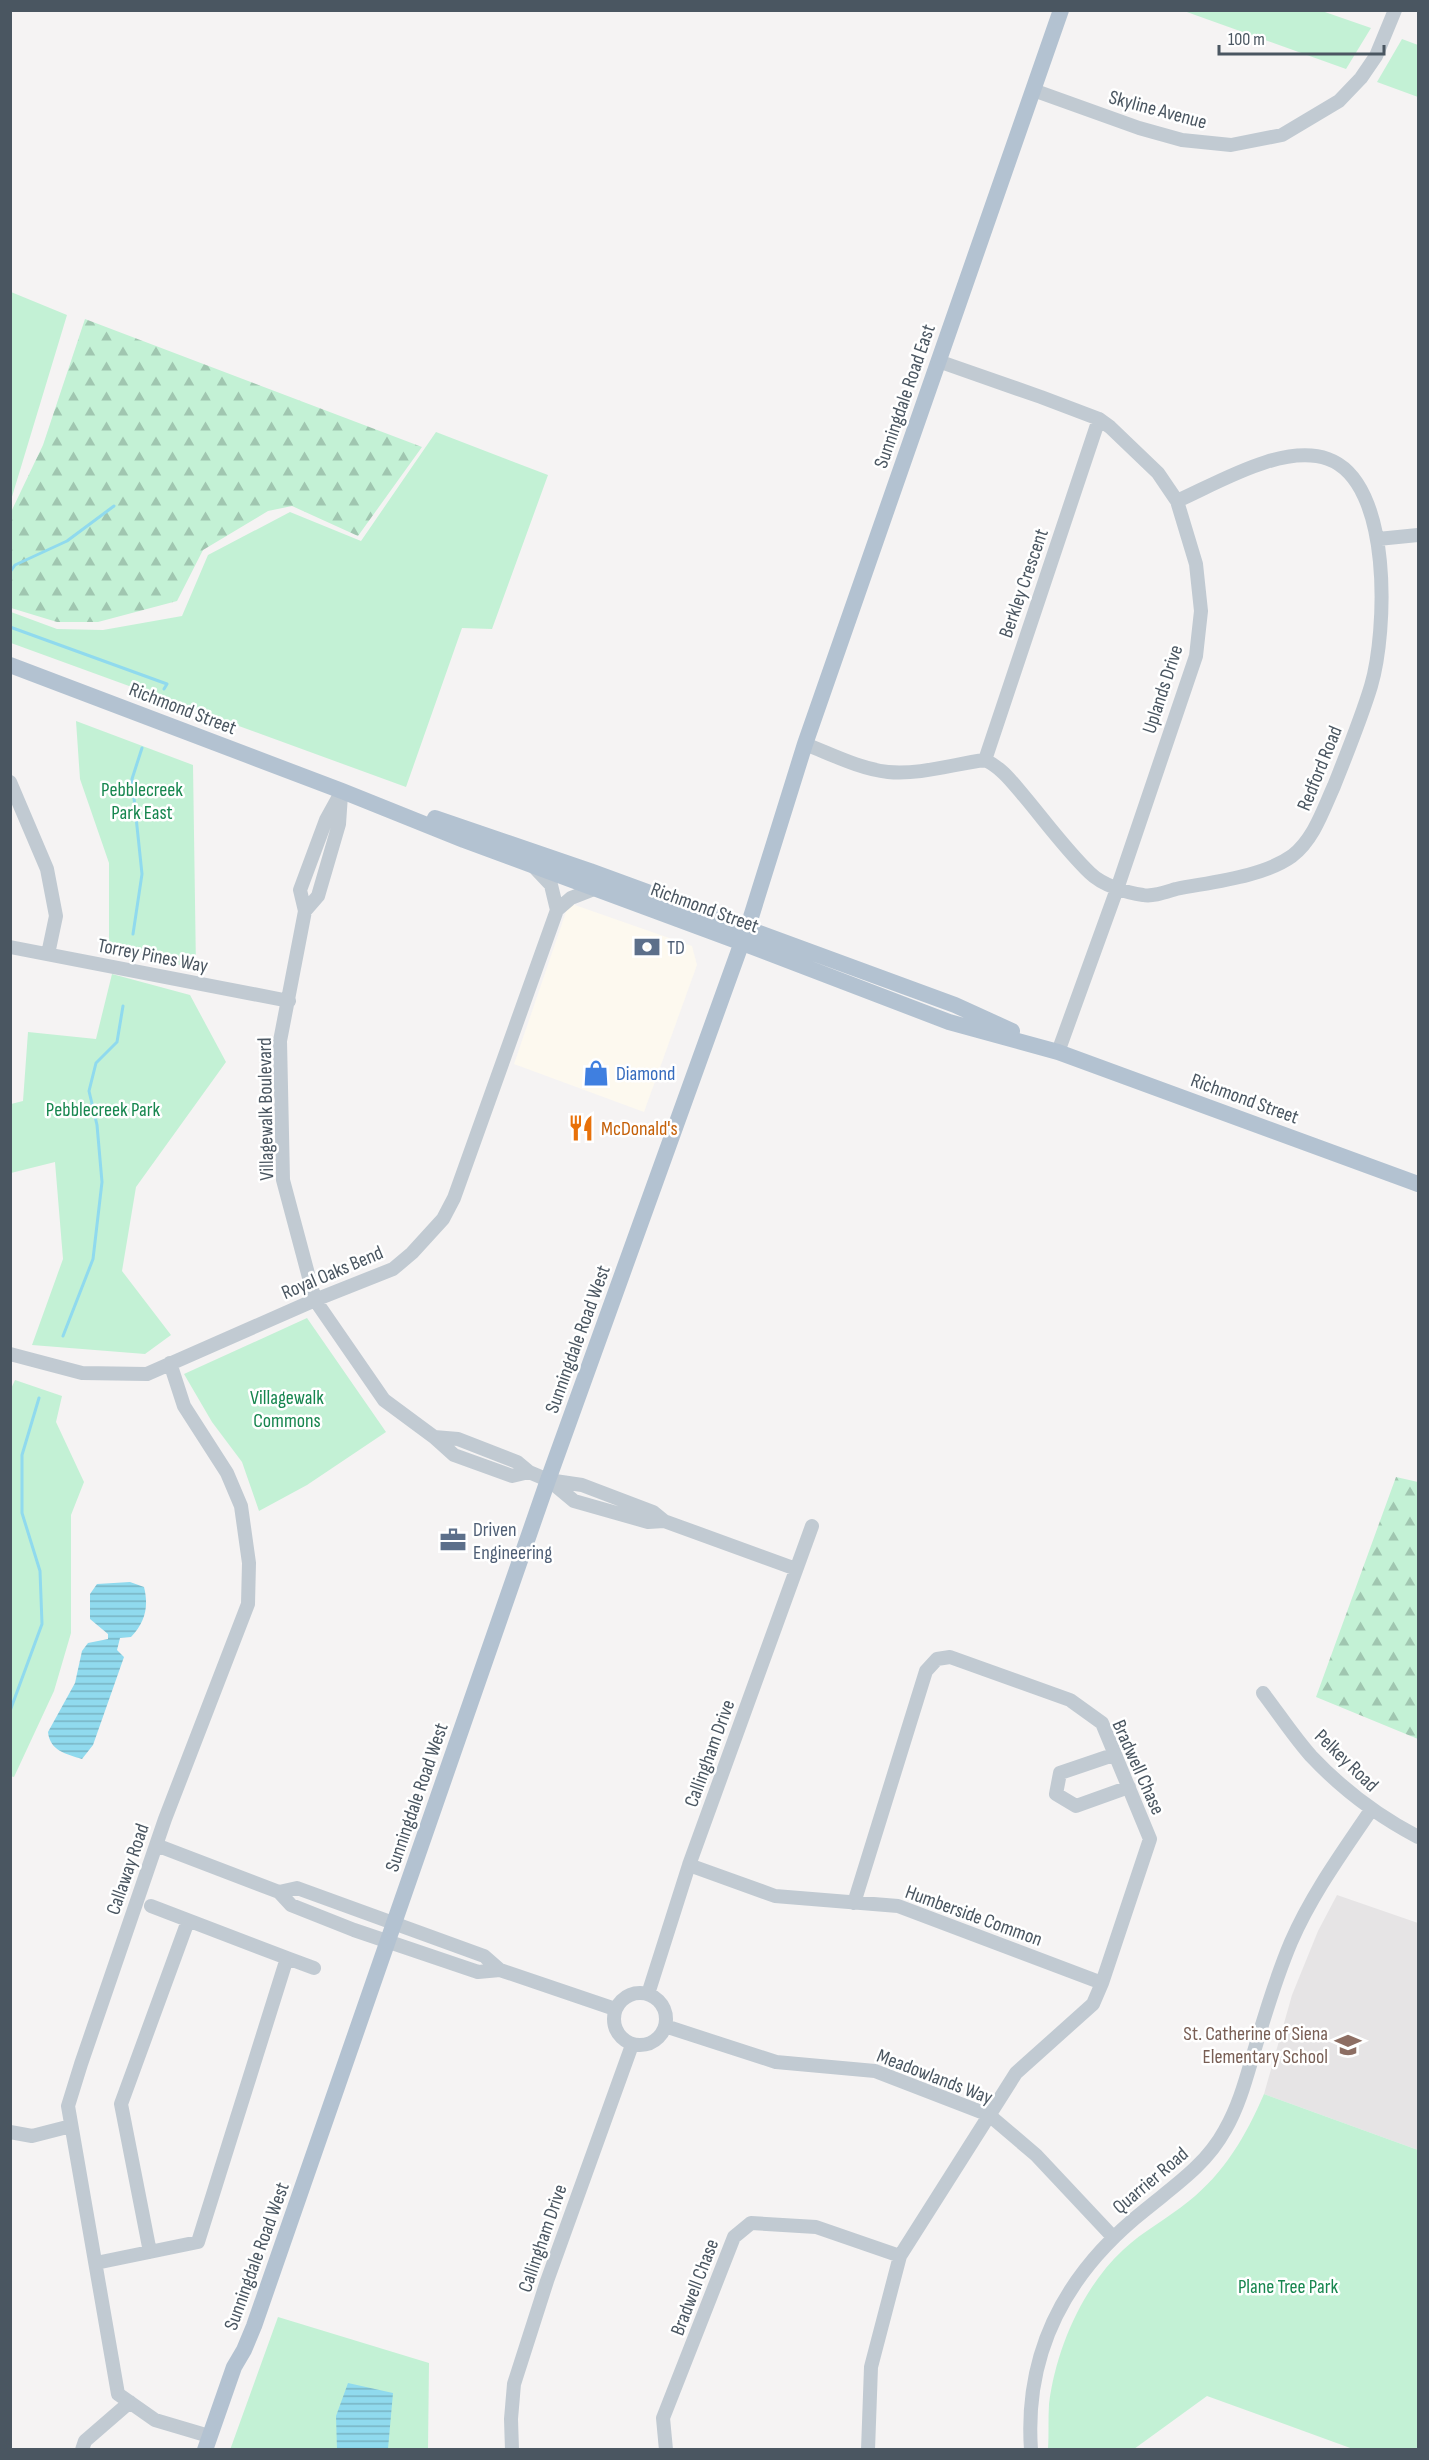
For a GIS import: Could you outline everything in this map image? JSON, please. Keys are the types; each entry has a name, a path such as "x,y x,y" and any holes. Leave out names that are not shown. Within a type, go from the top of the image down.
{"main road":[{"name":"Sunningdale Road East","path":"739,934 1060,10"},
{"name":"Richmond Street","path":"10,665 594,889 739,934"},
{"name":"Richmond Street","path":"342,791 471,829 739,934 949,1022 1058,1052 1419,1184"},
{"name":"Sunningdale Road West","path":"210,2445 243,2370 244,2350 548,1480 628,1259 739,934"}],"street":[{"name":"Skyline Avenue","path":"1033,90 1139,128 1182,140 1231,145 1282,135 1339,101 1361,78 1376,56 1395,10"},
{"name":"Uplands Drive","path":"938,362 1099,419 1110,427 1158,473 1177,501 1196,564 1202,611 1196,656 1118,888 1058,1052"},
{"name":"Berkley Crescent","path":"985,760 1099,419"},
{"name":"Redford Road","path":"985,760 1005,773 1091,875 1118,888 1145,896 1255,873 1292,855 1316,827 1340,771 1372,684 1380,634 1382,592 1378,539 1364,494 1351,472 1327,458 1294,455 1261,464 1177,501"},
{"path":"1378,539 1419,535"},
{"path":"805,744 888,772 921,772 985,760"},
{"path":"10,782 47,869 56,916 48,954"},
{"name":"Villagewalk Boulevard","path":"342,791 339,824 318,896 305,911 280,1041 283,1180 315,1300 384,1400 434,1437 458,1439 517,1462 529,1472 548,1480 574,1501 648,1522 664,1521 796,1569"},
{"path":"533,866 551,885 557,910 571,898 594,889"},
{"name":"Royal Oaks Bend","path":"10,1354 82,1373 147,1374 315,1300 393,1269 412,1253 443,1219 454,1198 557,910"},
{"name":"Torrey Pines Way","path":"10,947 289,1001"},
{"name":"Callaway Road","path":"170,1363 184,1406 227,1473 241,1506 249,1563 248,1604 156,1845 68,2106 118,2394 154,2420 210,2445"},
{"name":"Callingham Drive","path":"648,1994 690,1865 812,1526"},
{"name":"Bradwell Chase","path":"854,1903 926,1671 937,1659 951,1657 1070,1700 1102,1723 1113,1755 1150,1839 1093,2004 1016,2073 900,2256 871,2367 867,2450"},
{"name":"Pelkey Road","path":"1263,1693 1310,1755 1371,1810 1419,1837"},
{"path":"1113,1755 1060,1773 1056,1794 1076,1806 1129,1787"},
{"name":"Quarrier Road","path":"1031,2450 1032,2396 1043,2343 1070,2290 1113,2237 1203,2160 1223,2133 1238,2106 1266,2012 1291,1942 1323,1880 1371,1810"},
{"path":"156,1845 279,1892 291,1905 388,1942 478,1972 500,1970"},
{"name":"Humberside Common","path":"690,1865 776,1896 898,1906 1102,1983"},
{"path":"279,1892 297,1888 484,1956 500,1970 615,2009"},
{"path":"151,1906 314,1968"},
{"path":"150,2252 121,2104 188,1921"},
{"path":"96,2263 198,2242 287,1958"},
{"path":"648,1994 657,1999 663,2007 666,2016 665,2026 660,2036 652,2042 642,2046 632,2045 624,2041 614,2027 615,2009 628,1995 648,1994"},
{"name":"Meadowlands Way","path":"665,2026 776,2062 874,2071 989,2115 1036,2155 1113,2237"},
{"name":"Callingham Drive","path":"512,2450 510,2419 514,2384 547,2281 632,2045"},
{"path":"10,2132 32,2136 71,2126"},
{"name":"Bradwell Chase","path":"666,2450 663,2418 734,2237 751,2223 816,2227 900,2256"},
{"path":"82,2450 85,2441 130,2402"}],"shaded area":[{"path":"569,903 692,946 697,965 644,1112 514,1064"},
{"name":"St. Catherine of Siena Elementary School","path":"1337,1895 1418,1923 1418,2150 1264,2094 1292,1995 1318,1931"}],"green space":[{"path":"1184,11 1322,11 1371,28 1346,69"},
{"path":"1402,39 1418,45 1418,97 1377,82"},
{"path":"11,292 67,315 11,500"},
{"path":"85,319 422,447 358,536 292,506 268,511 203,550 177,601 98,622 57,622 11,608 11,512 43,445"},
{"path":"436,432 548,475 492,629 462,628 406,787 11,643 11,612 57,629 103,630 182,616 208,555 290,512 361,541"},
{"name":"Pebblecreek Park East","path":"76,721 193,765 196,970 109,944 109,863 80,779"},
{"name":"Pebblecreek Park","path":"112,974 190,995 226,1062 136,1187 122,1271 171,1335 145,1354 32,1345 63,1259 55,1162 11,1173 11,1104 23,1101 28,1032 96,1039"},
{"name":"Villagewalk Commons","path":"307,1318 386,1432 307,1485 259,1511 242,1462 212,1422 184,1374"},
{"path":"15,1380 62,1396 56,1422 84,1482 71,1515 71,1633 54,1691 14,1777 10,1776 10,1391"},
{"path":"1396,1477 1418,1482 1418,1739 1316,1697"},
{"name":"Plane Tree Park","path":"1264,2094 1418,2150 1418,2449 1353,2449 1207,2396 1134,2449 1048,2449 1049,2404 1053,2383 1065,2341 1083,2301 1108,2265 1123,2250 1189,2201 1213,2178 1242,2139"},
{"path":"278,2317 429,2363 428,2449 230,2450"}],"water":[{"path":"130,1582 144,1587 145,1614 140,1626 131,1637 120,1638 117,1650 124,1657 93,1745 82,1759 55,1748 48,1732 75,1683 82,1651 88,1643 108,1639 108,1634 90,1619 90,1594 97,1584"},
{"path":"348,2383 393,2393 388,2449 337,2449 336,2416"}],"waterway":[{"path":"10,572 15,565 67,541 114,506"},
{"path":"10,627 167,684 164,689"},
{"path":"133,934 142,874 132,779 142,748"},
{"path":"63,1336 93,1259 102,1182 97,1125 89,1091 96,1063 117,1042 123,1006"},
{"path":"10,1711 42,1624 40,1571 22,1513 22,1455 39,1398"}],"place":[{"name":"TD","path":"647,947"},
{"name":"Diamond","path":"596,1073"},
{"name":"McDonald's","path":"581,1128"},
{"name":"Driven Engineering","path":"453,1540"},
{"name":"St. Catherine of Siena Elementary School","path":"1348,2045"}]}
